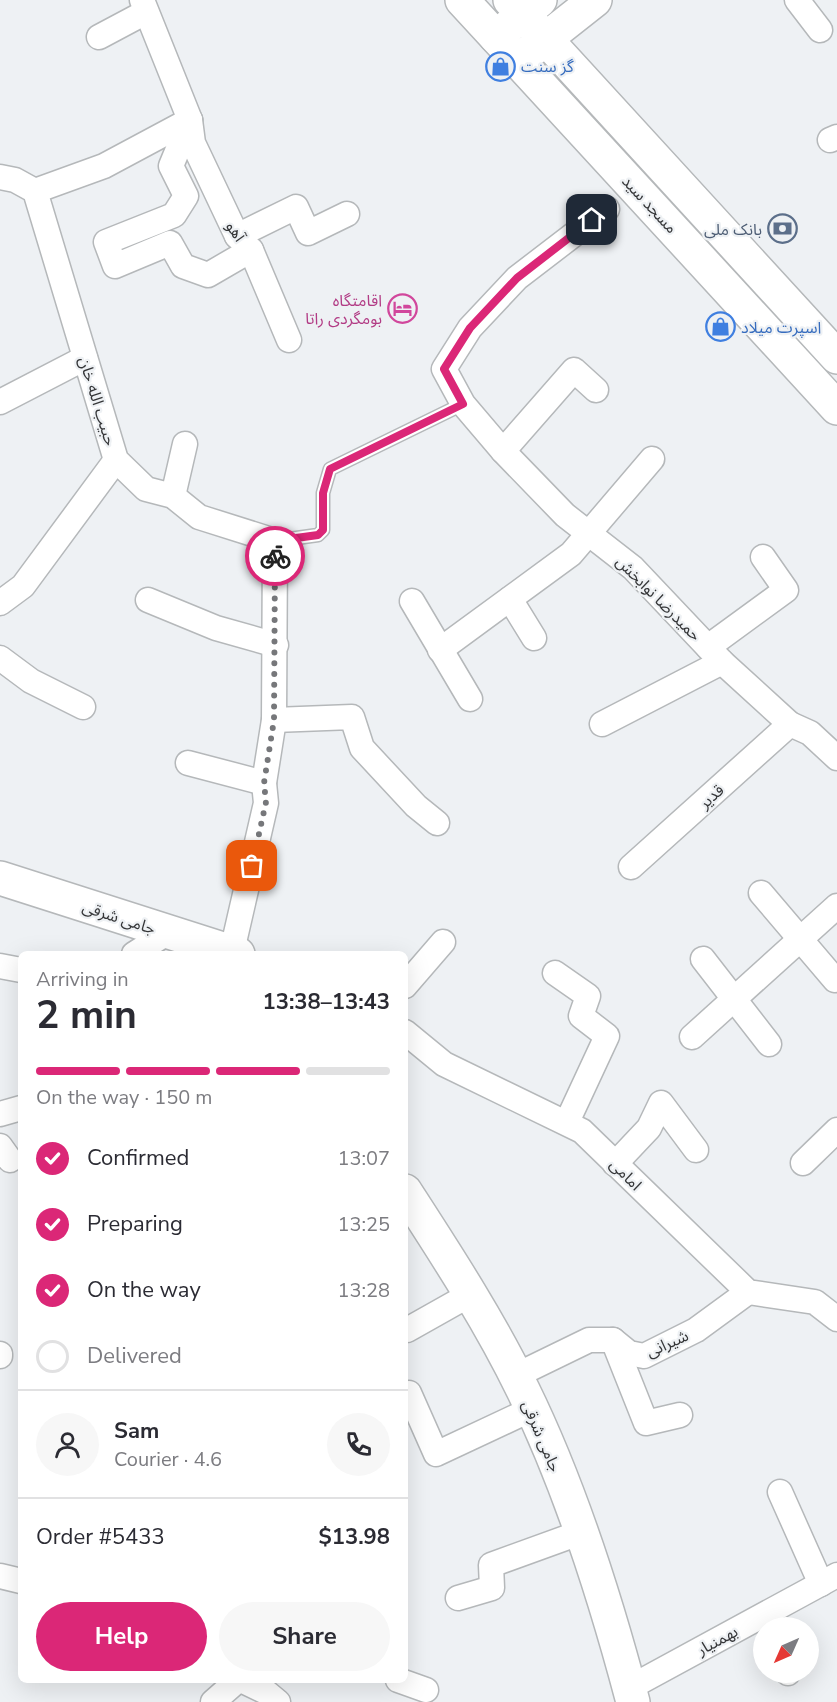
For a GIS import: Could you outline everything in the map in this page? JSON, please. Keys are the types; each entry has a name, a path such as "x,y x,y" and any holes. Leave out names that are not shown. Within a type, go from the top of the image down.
{"main road":[{"name":"مسجد سید","path":"462,0 837,408"},
{"path":"519,60 595,0"},
{"name":"مسجد سید","path":"524,5 545,39 837,357"},
{"path":"496,37 524,5"},
{"name":"جامی شرقی","path":"0,878 167,933 231,951"},
{"name":"جامی شرقی","path":"408,1196 471,1294 531,1409 582,1532 631,1695"}],"street":[{"path":"797,0 820,30"},
{"path":"99,37 144,6"},
{"name":"آهو","path":"144,6 190,120 193,143 244,243 289,340"},
{"path":"16,182 104,166 190,120"},
{"path":"190,120 171,166 186,196 174,215 105,242 115,266 170,243 183,266 208,275 244,243 296,207 308,233 347,214"},
{"name":"حبیب الله خان","path":"16,182 85,358 116,460 147,489 173,496 199,517 274,541"},
{"name":"حمیدرضا نوابخش","path":"607,209 517,278 470,328 444,369 463,404 502,451 565,514 633,568 715,655 790,724 810,733 837,758"},
{"path":"0,402 85,358"},
{"path":"502,451 574,370 596,390"},
{"path":"173,496 185,444"},
{"path":"440,650 571,554 652,459"},
{"path":"1,599 23,586 116,460"},
{"path":"235,951 266,802 264,783 274,720 276,645 274,541"},
{"path":"602,724 715,655 786,590 763,557"},
{"path":"510,599 534,638"},
{"path":"148,600 216,628 276,645"},
{"path":"412,601 470,699"},
{"path":"0,658 31,681 83,707"},
{"path":"274,720 352,717 362,748 416,806 437,823"},
{"name":"قدیر","path":"631,867 790,724"},
{"path":"188,764 264,783"},
{"path":"761,893 835,980"},
{"path":"692,1037 837,906"},
{"path":"139,951 167,933"},
{"path":"408,983 443,942"},
{"path":"703,959 769,1044"},
{"path":"0,966 18,969"},
{"path":"555,973 588,996 581,1016 607,1036 567,1122"},
{"name":"امامی","path":"408,1034 444,1064 582,1131 748,1292"},
{"path":"615,1164 650,1128 661,1103 696,1150"},
{"path":"0,1114 18,1109"},
{"path":"803,1163 837,1130"},
{"path":"748,1292 815,1302 837,1319"},
{"name":"شیرانی","path":"613,1340 629,1353 644,1356 696,1330 748,1292"},
{"path":"408,1329 471,1294"},
{"path":"515,1376 590,1340 613,1340 646,1423 680,1415"},
{"path":"409,1393 436,1454 531,1409"},
{"path":"780,1492 829,1579"},
{"path":"458,1598 492,1588 491,1565 582,1532"},
{"path":"0,1576 18,1580"},
{"name":"بهمنیار","path":"772,1617 829,1579"},
{"name":"بهمنیار","path":"631,1695 753,1629"},
{"path":"213,1702 235,1683"},
{"path":"249,1683 276,1691"},
{"path":"406,1683 426,1690"}],"lane":[{"path":"274,541 318,535 323,530 323,493 330,469 463,404"}],"way so far":[{"path":"252,866 266,802 264,783 274,720 275,556"}],"place":[{"name":"گز سنت","path":"500,66"},
{"name":"بانک ملی","path":"783,229"},
{"name":"اقامتگاه بومگردی راتا","path":"403,309"},
{"name":"اسپرت میلاد","path":"720,327"}],"route":[{"path":"275,556 274,541 318,535 323,530 323,493 330,469 387,439 463,404 444,369 470,328 517,278 592,220"}]}
